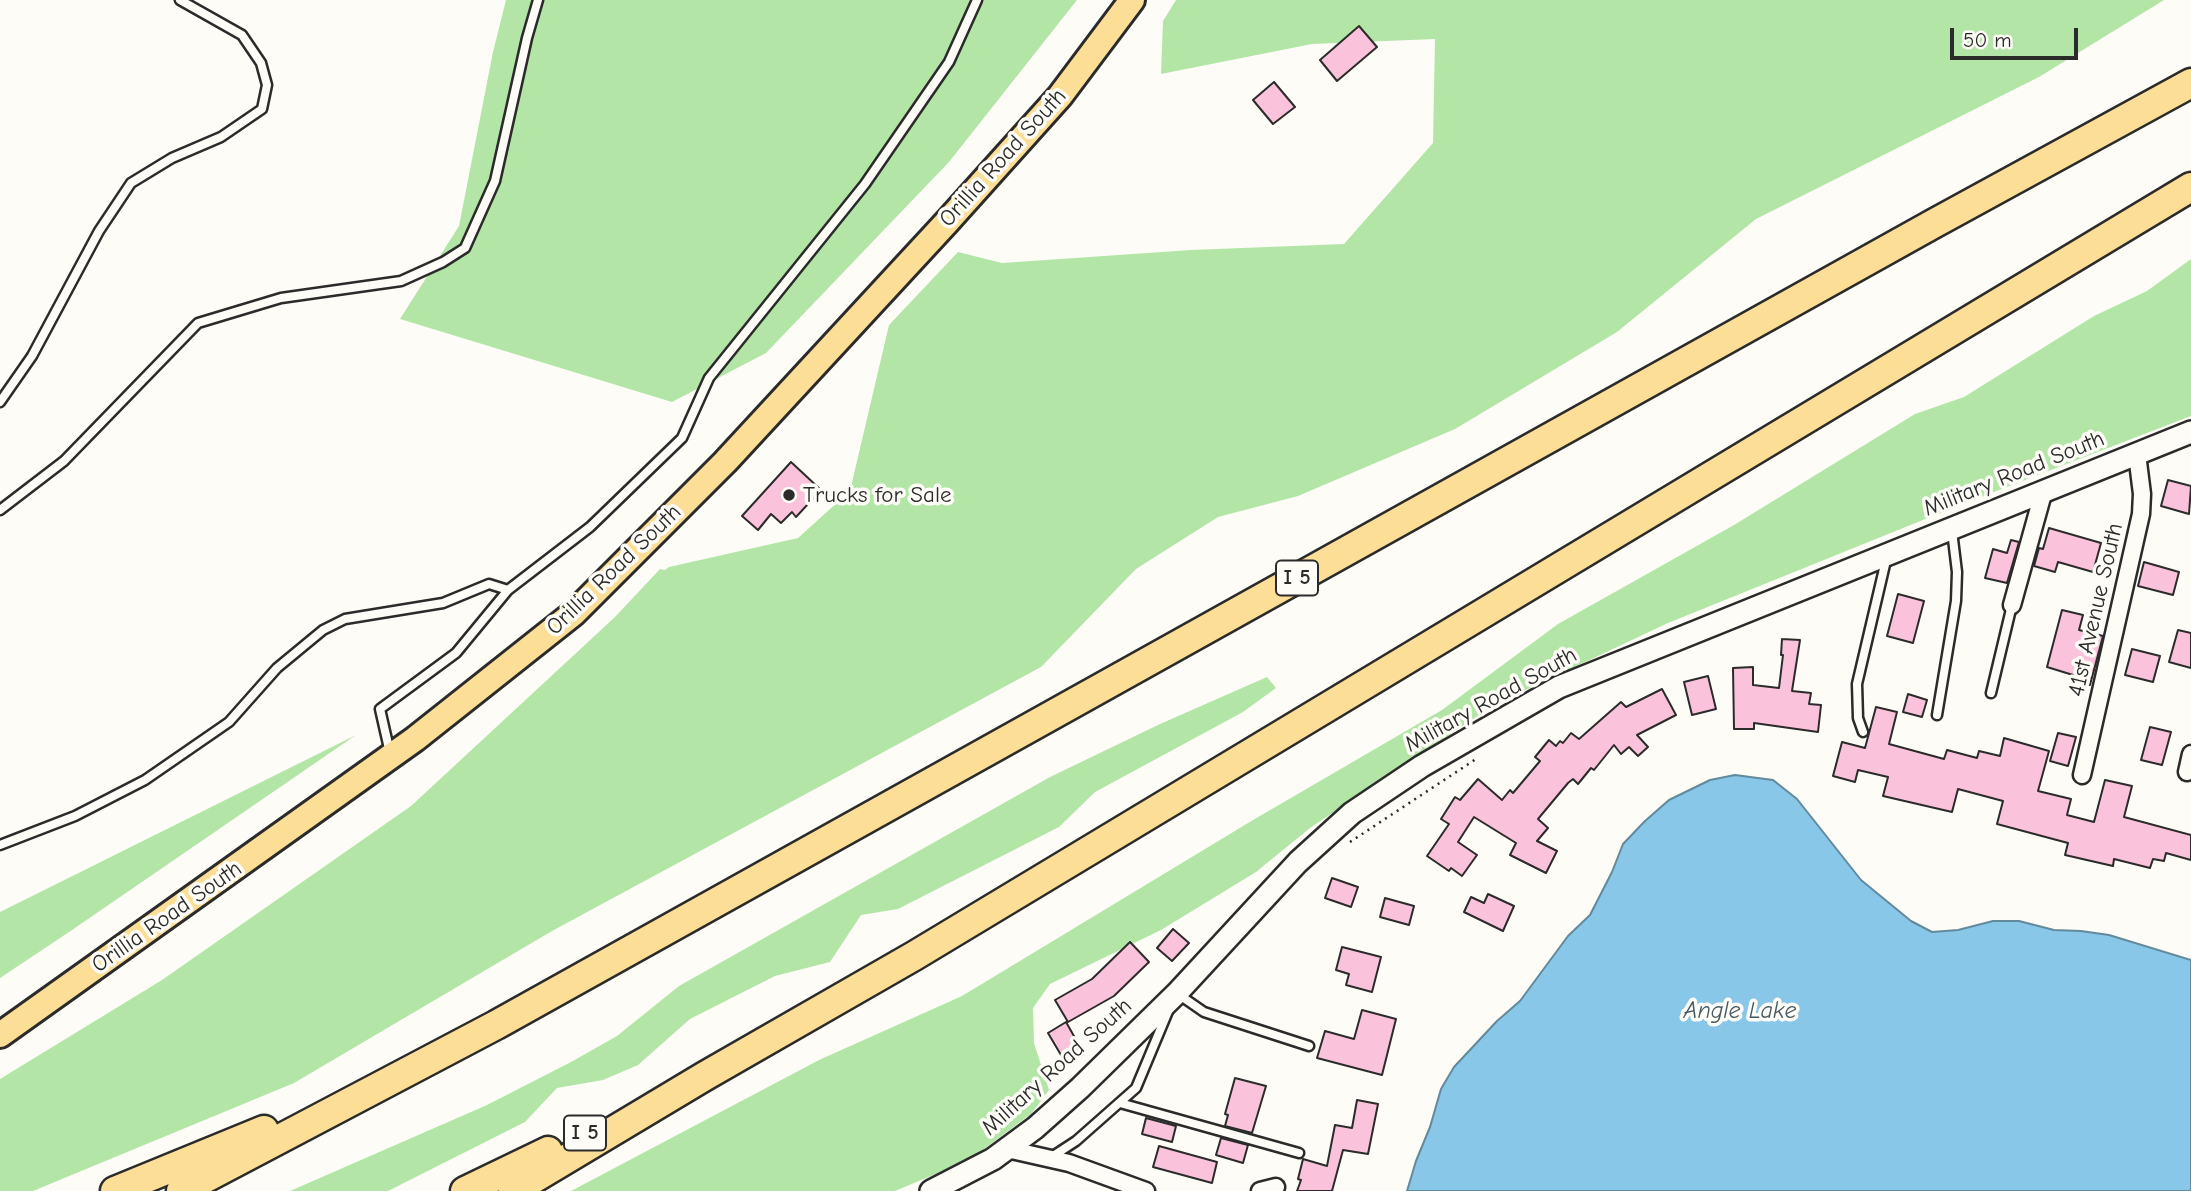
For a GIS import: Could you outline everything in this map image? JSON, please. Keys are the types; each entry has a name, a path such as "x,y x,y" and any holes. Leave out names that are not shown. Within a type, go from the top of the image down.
{"highway":[{"name":"I 5","path":"181,1191 403,1074 2191,83"},
{"name":"I 5","path":"464,1191 705,1076 961,928 2191,187"},
{"path":"115,1191 403,1074"},
{"path":"513,1191 705,1076"}],"main road":[{"name":"Orillia Road South","path":"0,1035 391,756 574,613 724,462 946,223 1052,105 1132,0"},
{"name":"Military Road South","path":"931,1191 993,1159 1035,1128 1177,993 1298,862 1352,813 1422,766 1559,687 2191,432"}],"street":[{"name":"41st Avenue South","path":"2082,775 2141,514 2142,494 2137,454"},
{"path":"2012,605 2044,490"},
{"path":"2187,772 2191,754"},
{"path":"1007,1149 1050,1158 1146,1191"}],"lane":[{"path":"0,402 32,356 99,231 131,183 172,158 221,137 262,109 267,85 261,63 242,35 180,0"},
{"path":"0,510 64,461 198,323 281,298 401,281 443,262 465,248 495,181 538,0"},
{"path":"391,756 380,709 456,653 508,590 590,527 682,438 709,378 865,184 949,62 977,0"},
{"path":"1937,715 1956,601 1957,572 1951,528"},
{"path":"1863,732 1858,718 1857,684 1888,554"},
{"path":"0,845 75,816 145,780 229,722 277,667 323,630 345,619 443,603 489,584 508,590"},
{"path":"1991,693 2012,605"},
{"path":"1050,1158 1076,1141 1136,1088 1177,993 1204,1012 1309,1046"},
{"path":"1120,1103 1299,1153"}],"path":[{"path":"1348,844 1476,758"}],"green space":[{"path":"506,0 1077,0 949,162 766,353 672,402 400,319 459,226 493,52"},
{"path":"1176,0 2164,0 2039,77 1756,219 1617,332 1455,429 1298,496 1218,517 1136,569 1041,667 552,931 294,1083 33,1191 0,1191 0,1079 162,980 411,806 615,617 660,569 798,538 850,491 889,325 958,252 1002,263 1191,250 1344,244 1433,143 1435,39 1312,44 1161,74 1163,21"},
{"path":"2191,259 2191,416 1955,507 1668,623 1494,705 1310,828 1256,872 1161,930 1050,984 1033,1008 1034,1043 1049,1090 1031,1114 969,1160 895,1191 571,1191 819,1060 962,996 1253,820 1442,710 1558,624 1734,525 1915,414 1964,397 2094,316 2147,291"},
{"path":"1267,677 1276,688 1243,712 1095,792 1059,827 898,909 861,915 830,962 775,976 690,1019 638,1065 603,1080 557,1088 525,1122 388,1191 290,1191 487,1105 571,1062 617,1036 679,986 1050,777"},
{"path":"356,735 72,930 0,978 0,912"}],"water":[{"name":"Angle Lake","path":"1735,775 1773,780 1797,799 1861,880 1911,921 1932,932 1958,930 1993,921 2019,921 2054,930 2109,935 2191,960 2191,1191 1407,1191 1441,1089 1454,1067 1497,1021 1520,1001 1568,936 1590,915 1623,844 1669,800 1710,780"}],"building":[{"path":"1359,26 1377,47 1337,81 1320,60"},
{"path":"1274,82 1295,107 1273,124 1253,100"},
{"path":"791,462 821,490 796,517 792,512 781,523 771,514 758,530 742,516"},
{"path":"2168,480 2191,486 2189,514 2161,506"},
{"path":"2049,528 2101,543 2093,572 2058,562 2055,572 2034,566 2039,548 2043,549"},
{"path":"2011,540 2019,542 2007,583 1985,578 1993,549 2007,553"},
{"path":"2144,562 2179,572 2173,595 2138,586"},
{"path":"1898,594 1924,601 1913,643 1887,636"},
{"path":"2062,610 2083,615 2079,630 2103,636 2090,685 2072,680 2073,675 2047,667"},
{"path":"2178,630 2191,633 2191,668 2169,662"},
{"path":"1782,639 1800,640 1792,691 1811,693 1809,704 1821,705 1818,732 1754,723 1754,729 1734,729 1733,668 1753,667 1753,685 1779,688"},
{"path":"2132,649 2160,656 2153,682 2125,675"},
{"path":"1708,676 1716,709 1692,715 1684,682"},
{"path":"1662,689 1676,715 1637,735 1648,747 1638,756 1629,747 1621,754 1614,745 1594,770 1591,768 1578,784 1573,779 1568,783 1538,819 1548,828 1537,841 1557,851 1546,873 1510,855 1516,843 1474,817 1458,842 1477,855 1462,876 1451,868 1449,871 1427,856 1449,824 1441,819 1455,797 1460,800 1478,779 1502,800 1510,790 1513,793 1540,761 1535,757 1549,740 1556,746 1560,741 1563,743 1571,733 1579,739 1621,702 1626,707"},
{"path":"1908,694 1927,700 1922,717 1903,712"},
{"path":"1876,707 1897,712 1889,744 1944,759 1947,750 1977,758 1979,751 2000,756 2004,738 2049,751 2038,791 2071,799 2067,815 2094,822 2105,780 2132,786 2124,817 2191,835 2191,860 2166,853 2164,861 2153,859 2150,868 2114,859 2113,866 2065,855 2068,843 1997,824 2003,801 1958,789 1952,812 1883,796 1888,777 1858,770 1855,782 1833,776 1842,742 1865,748"},
{"path":"2150,727 2171,732 2162,765 2141,760"},
{"path":"2058,733 2076,737 2068,766 2050,761"},
{"path":"1332,878 1358,887 1351,907 1325,898"},
{"path":"1488,894 1514,906 1503,931 1464,912 1471,897 1484,903"},
{"path":"1385,898 1414,906 1409,925 1380,917"},
{"path":"1173,929 1189,943 1172,961 1157,948"},
{"path":"1130,942 1149,962 1114,996 1068,1022 1055,1000 1092,979"},
{"path":"1342,947 1381,957 1372,992 1346,985 1349,974 1336,970"},
{"path":"1362,1010 1396,1019 1382,1075 1317,1058 1325,1031 1354,1039"},
{"path":"1066,1022 1079,1045 1061,1055 1048,1033"},
{"path":"1235,1078 1266,1086 1252,1133 1225,1126 1228,1115 1225,1114"},
{"path":"1357,1100 1378,1104 1368,1154 1343,1150 1332,1191 1297,1191 1303,1159 1327,1166 1335,1125 1352,1128"},
{"path":"1146,1118 1176,1126 1172,1142 1142,1134"},
{"path":"1221,1138 1248,1145 1243,1163 1216,1155"},
{"path":"1159,1146 1217,1162 1212,1183 1153,1167"}],"place":[{"name":"Trucks for Sale","path":"789,495"}]}
